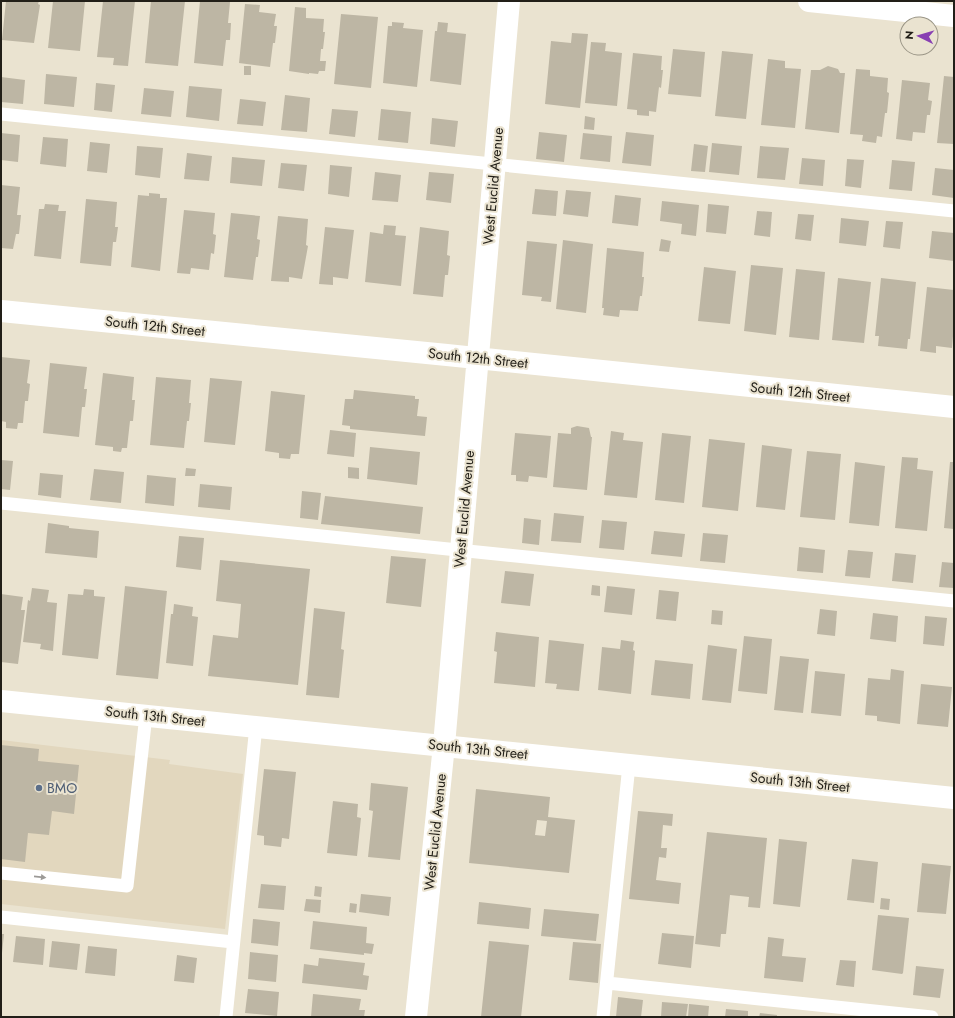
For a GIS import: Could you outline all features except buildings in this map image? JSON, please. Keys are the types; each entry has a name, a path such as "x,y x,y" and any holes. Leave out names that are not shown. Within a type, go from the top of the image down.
{"street":[{"name":"West Euclid Avenue","path":"416,1017 444,745 509,1"},
{"path":"808,1 954,16"},
{"name":"South 12th Street","path":"1,311 954,407"},
{"name":"South 13th Street","path":"1,701 954,798"}],"lane":[{"path":"1,114 954,211"},
{"path":"1,504 954,601"},
{"path":"1,873 127,886 146,715"},
{"path":"226,1017 256,726"},
{"path":"603,1017 629,765"},
{"path":"1,917 233,942"},
{"path":"607,983 932,1017"}],"shaded area":[{"path":"1,740 170,760 169,764 243,774 225,929 1,904"}],"place":[{"name":"BMO","path":"39,788"}]}
